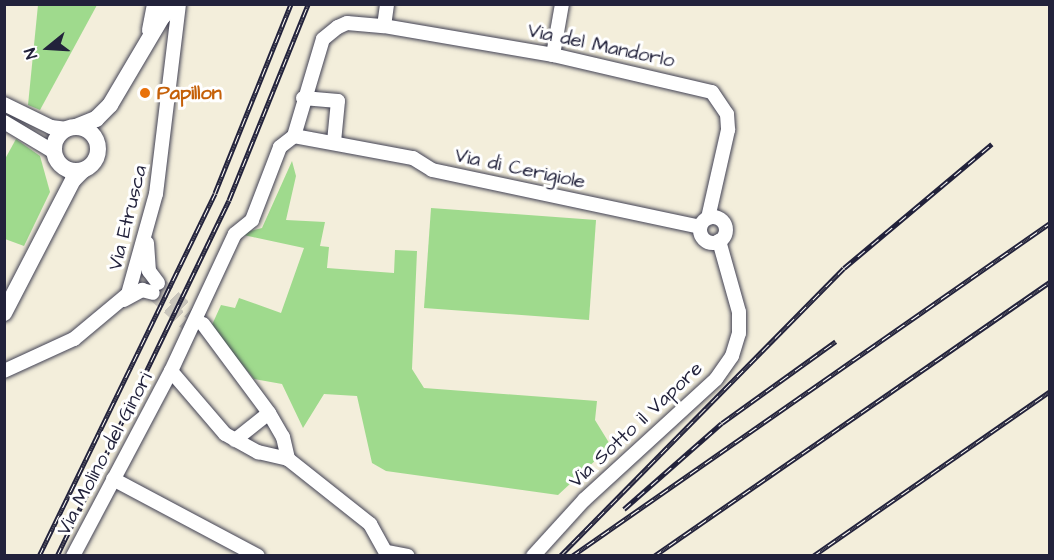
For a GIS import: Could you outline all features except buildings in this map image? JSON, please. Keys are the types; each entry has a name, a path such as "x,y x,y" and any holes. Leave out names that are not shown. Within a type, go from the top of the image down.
{"main road":[{"path":"146,46 155,4"},
{"path":"53,221 57,138 72,128 96,119 110,105 173,5"},
{"path":"4,313 73,180 93,164 110,105"},
{"path":"72,128 90,132 98,152"},
{"path":"56,158 69,170 82,171"}],"street":[{"path":"384,26 387,4"},
{"path":"553,55 562,4"},
{"name":"Via Etrusca","path":"4,371 74,339 128,294 148,222 164,149 173,5"},
{"name":"Via del Mandorlo","path":"303,98 323,39 347,22 384,26 553,55 712,92 727,114 718,186 709,221"},
{"path":"334,142 338,101 303,98 294,136 280,147 252,220 235,234 171,371 225,434 258,452 288,459 370,524 389,554 408,555"},
{"path":"4,104 51,127 72,128"},
{"path":"4,122 56,158"},
{"name":"Via di Cerigiole","path":"294,136 413,158 432,170 709,221"},
{"path":"709,221 705,240 719,242"},
{"name":"Via Sotto il Vapore","path":"532,555 584,500 716,379 732,356 739,333 739,312 719,242 726,229 709,221"},
{"path":"96,321 129,296 142,290 156,288 149,271 148,222"},
{"path":"200,329 269,413 283,437 288,459"},
{"name":"Via Molino del Ginori","path":"73,555 171,371"},
{"path":"235,440 269,413"},
{"path":"113,479 258,555"}],"green space":[{"path":"38,5 97,5 40,110 28,105"},
{"path":"16,139 40,156 50,192 24,246 5,239 5,159"},
{"path":"292,161 296,176 286,220 325,222 320,246 329,247 327,268 394,273 395,250 417,251 412,369 424,388 597,401 595,420 611,446 558,495 386,471 372,463 357,396 324,394 303,428 282,384 254,379 211,327 221,305 235,308 239,298 281,313 304,248 239,234 262,228"},
{"path":"431,208 596,220 589,320 424,308"}],"tunnel":[{"path":"158,283 203,324"},
{"path":"153,293 198,334"}],"railway":[{"path":"39,556 215,193 291,4"},
{"path":"57,556 229,200 308,4"},
{"path":"560,556 844,268 992,144"},
{"path":"572,556 1050,223"},
{"path":"654,556 1050,282"},
{"path":"624,509 722,423 836,341"},
{"path":"813,556 1050,391"}],"place":[{"name":"Papillon","path":"145,93"}]}
